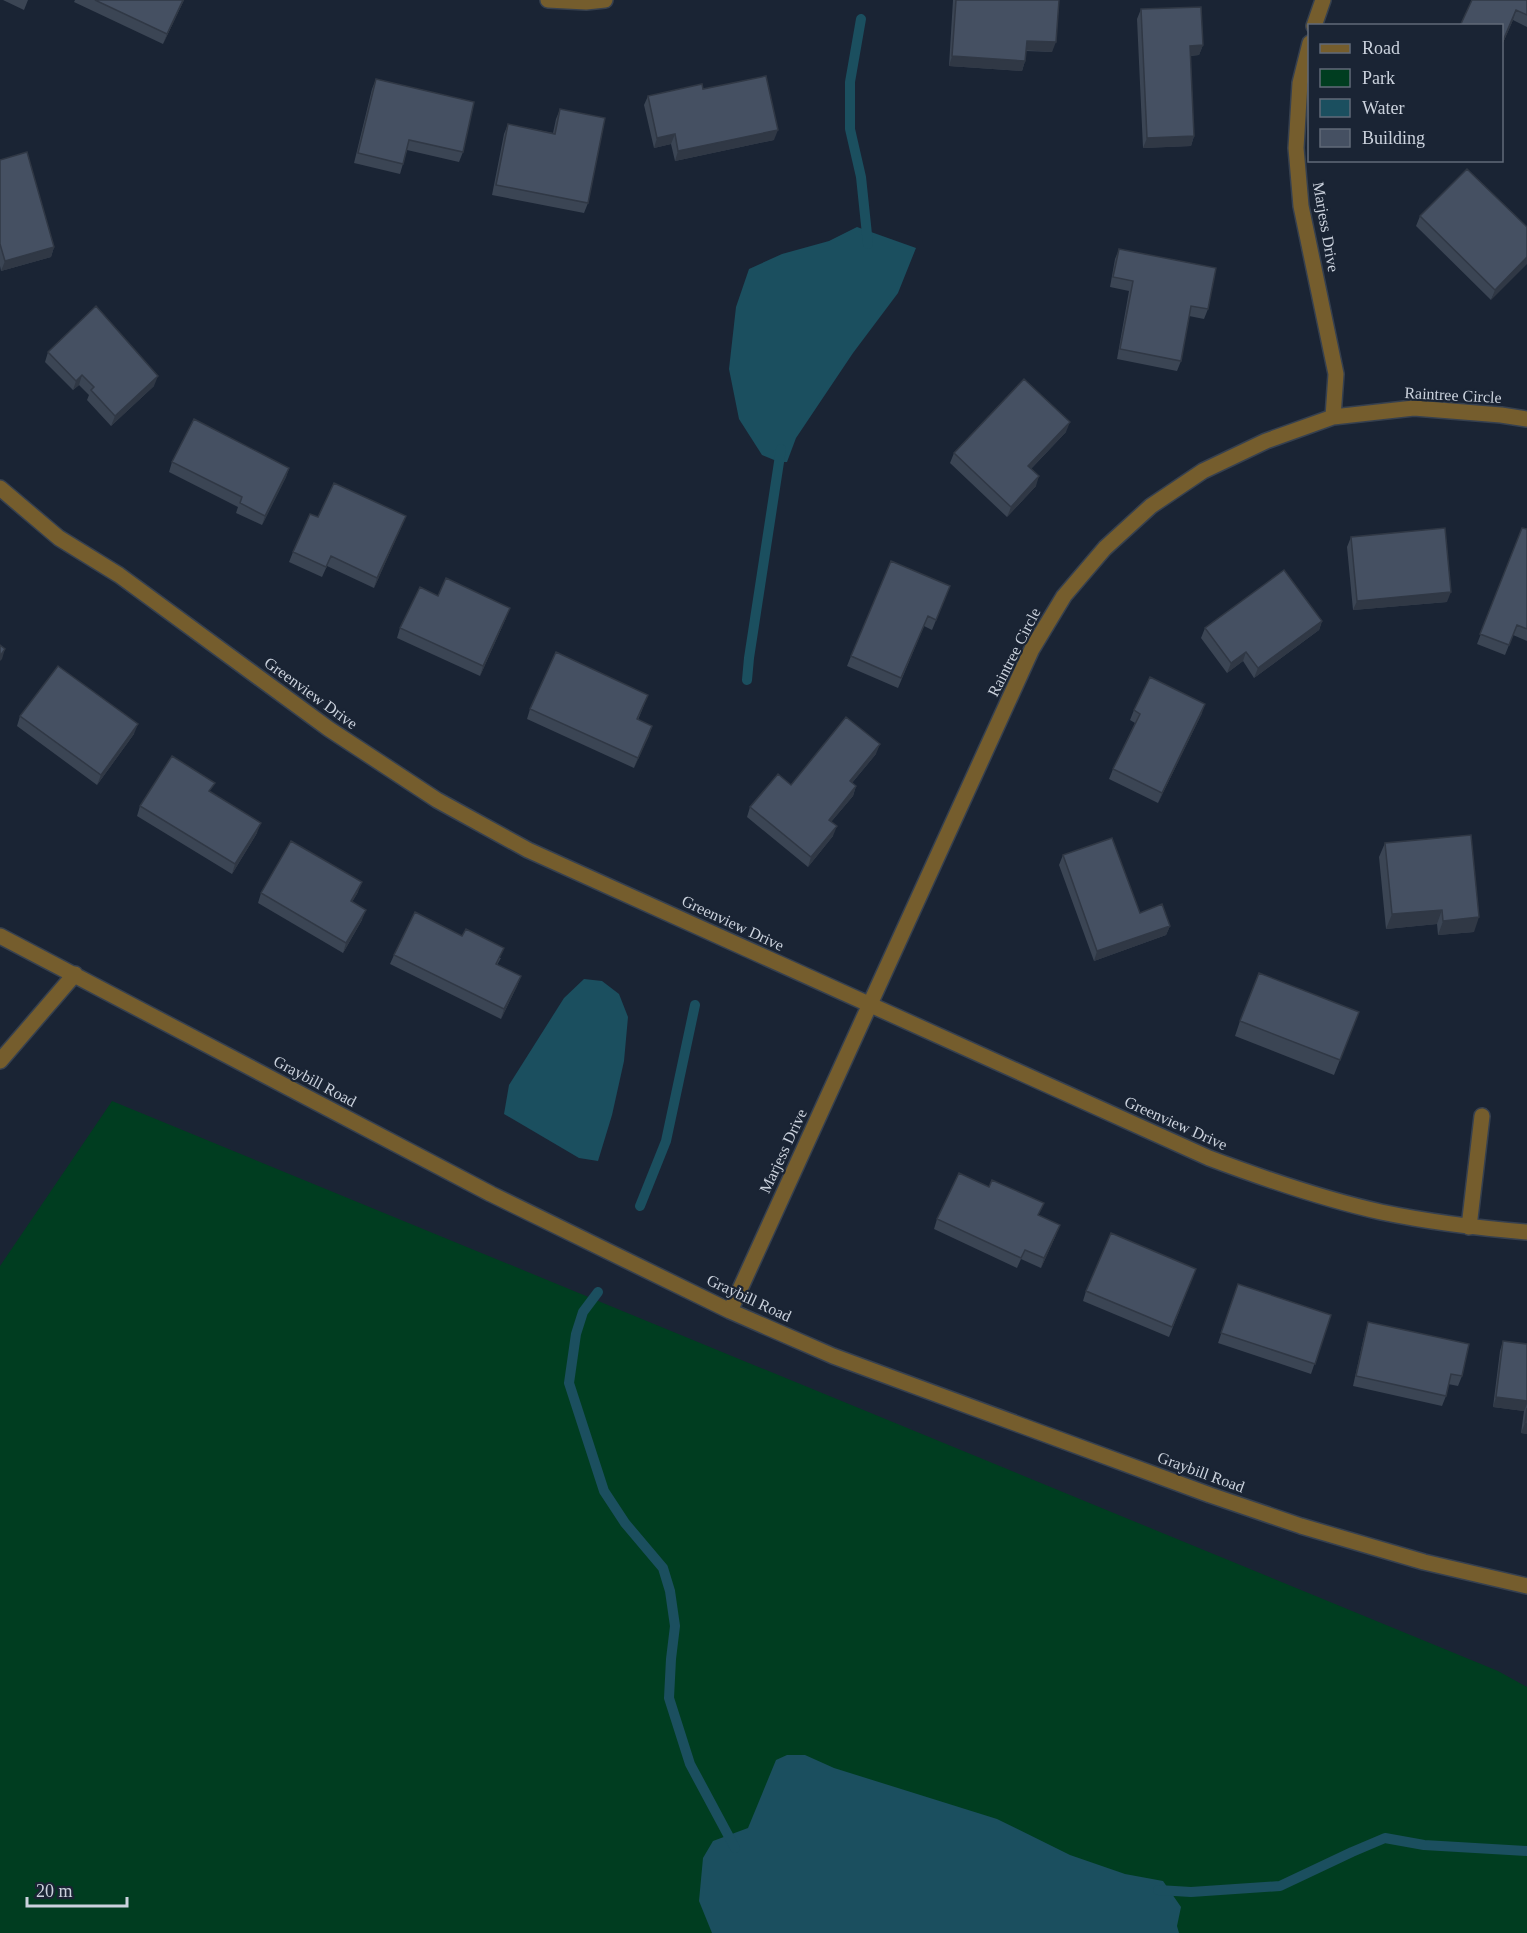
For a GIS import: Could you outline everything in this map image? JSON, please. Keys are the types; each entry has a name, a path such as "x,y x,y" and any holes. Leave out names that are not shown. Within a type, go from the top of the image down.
{"street":[{"path":"548,0 586,2 605,0"},
{"path":"1315,24 1323,0"},
{"name":"Marjess Drive","path":"1308,51 1300,83 1296,148 1301,206 1336,374 1333,417"},
{"name":"Raintree Circle","path":"869,1006 1032,649 1065,596 1105,548 1151,506 1203,471 1266,441 1333,417 1414,408 1527,419"},
{"name":"Greenview Drive","path":"0,488 59,538 119,575 328,729 437,800 528,850 1209,1158 1294,1189 1381,1212 1469,1227 1527,1232"},
{"name":"Graybill Road","path":"0,936 491,1194 730,1311 833,1356 1221,1499 1301,1526 1424,1562 1527,1586"},
{"path":"0,1061 75,974"},
{"name":"Marjess Drive","path":"730,1311 869,1006"},
{"path":"1469,1227 1482,1116"}],"green space":[{"path":"112,1101 1498,1671 1527,1687 1527,1933 0,1933 0,1266"}],"water":[{"path":"857,227 916,248 898,293 853,353 796,438 787,462 779,462 762,455 739,419 729,369 736,307 749,269 782,254 829,241"},
{"path":"584,979 602,981 619,994 628,1017 624,1061 612,1115 598,1161 579,1158 504,1114 509,1085 564,998"},
{"path":"787,1755 805,1755 834,1768 997,1819 1070,1855 1125,1874 1163,1881 1181,1907 1177,1926 1179,1933 712,1933 699,1901 703,1858 713,1841 748,1828 776,1760"}],"building":[{"path":"95,0 183,0 167,34"},
{"path":"956,0 1059,0 1056,42 1027,41 1025,61 952,56"},
{"path":"1472,0 1527,0 1527,15 1516,10 1503,41 1503,24 1461,24"},
{"path":"1201,7 1203,45 1190,46 1194,136 1147,138 1141,9"},
{"path":"766,76 778,130 678,151 675,134 657,138 648,96 702,84 703,89"},
{"path":"376,79 474,102 463,152 409,140 403,164 358,153"},
{"path":"560,109 605,118 588,203 496,185 508,124 555,134"},
{"path":"27,152 54,247 5,261 0,244 0,160"},
{"path":"1467,169 1527,227 1527,257 1495,290 1420,216"},
{"path":"1119,249 1216,268 1208,309 1191,306 1181,361 1120,349 1133,281 1113,277"},
{"path":"96,306 158,376 115,416 91,390 94,387 82,375 76,381 48,352"},
{"path":"1024,379 1070,422 1028,466 1039,476 1011,507 954,453"},
{"path":"194,419 289,468 265,516 240,503 242,497 172,462"},
{"path":"334,483 406,516 377,578 331,556 326,567 293,552 310,514 318,517"},
{"path":"1445,528 1451,592 1357,601 1351,537"},
{"path":"1522,528 1527,529 1527,629 1517,625 1509,645 1480,634"},
{"path":"891,561 950,586 936,620 928,616 901,678 851,656"},
{"path":"1284,570 1322,621 1258,668 1246,652 1231,663 1205,628"},
{"path":"446,578 510,608 483,666 400,628 420,587 438,596"},
{"path":"0,645 5,649 0,656"},
{"path":"556,652 648,695 637,719 652,726 638,758 530,709"},
{"path":"58,666 138,724 101,775 20,716"},
{"path":"1150,677 1205,704 1162,793 1113,769 1140,714 1134,710"},
{"path":"846,717 880,744 850,781 856,786 829,820 837,826 811,857 750,807 778,774 791,785"},
{"path":"172,756 215,783 209,791 261,823 235,864 140,806"},
{"path":"1471,835 1479,917 1443,921 1442,910 1392,914 1385,843"},
{"path":"1112,838 1140,913 1162,904 1170,926 1097,951 1063,855"},
{"path":"291,841 362,882 351,901 366,910 346,943 261,893"},
{"path":"415,912 462,936 466,929 504,948 496,964 521,976 504,1009 394,955"},
{"path":"1259,973 1359,1012 1340,1060 1240,1021"},
{"path":"959,1173 989,1187 992,1180 1044,1203 1038,1215 1060,1225 1044,1258 1025,1250 1021,1258 937,1219"},
{"path":"1111,1233 1196,1269 1172,1327 1086,1291"},
{"path":"1238,1284 1331,1315 1315,1364 1221,1333"},
{"path":"1368,1322 1469,1344 1462,1376 1451,1374 1446,1396 1356,1376"},
{"path":"1503,1341 1527,1344 1527,1401 1496,1397"}],"waterway":[{"path":"861,19 850,82 850,129 861,177 868,244"},
{"path":"747,680 781,449"},
{"path":"640,1206 666,1141 695,1005"},
{"path":"598,1292 583,1312 576,1334 569,1383 604,1491 625,1523 663,1568 670,1591 675,1626 669,1698 690,1764 735,1848"},
{"path":"1158,1890 1191,1892 1280,1886 1385,1838 1424,1845 1527,1851"}]}
